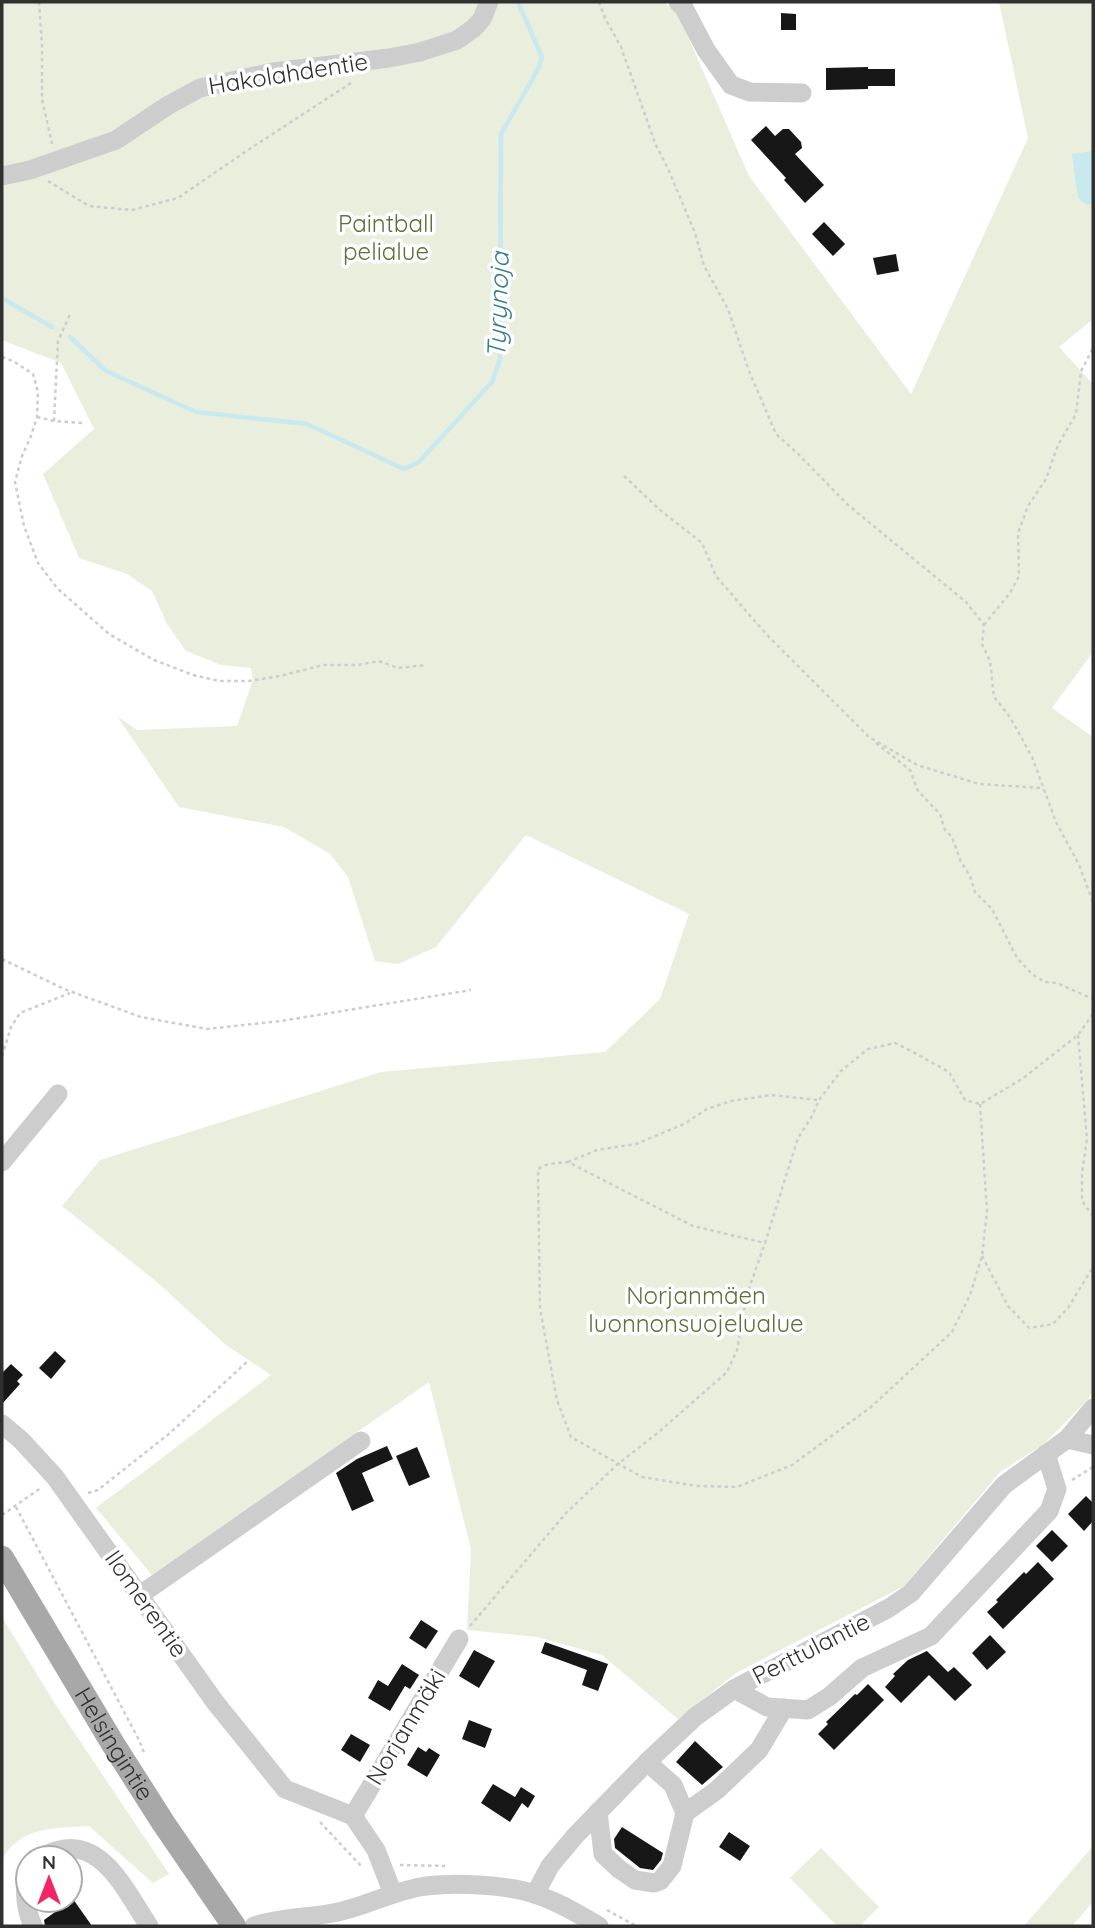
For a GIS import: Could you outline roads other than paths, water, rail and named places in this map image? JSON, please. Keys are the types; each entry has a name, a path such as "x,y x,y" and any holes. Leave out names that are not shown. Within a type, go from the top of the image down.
{"main road":[{"name":"Helsingintie","path":"2,1558 113,1744 234,1926"}],"street":[{"name":"Hakolahdentie","path":"2,176 30,170 116,140 200,88 273,72 389,58 420,52 457,40 482,19 489,2"},
{"path":"678,2 684,8 706,50 731,85 750,92 802,93"},
{"path":"2,1162 58,1094"},
{"name":"Perttulantie","path":"535,1894 558,1854 647,1762 695,1717 734,1689 889,1608 911,1593 1004,1485 1067,1439 1093,1408"},
{"name":"Ilomerentie","path":"2,1424 21,1440 71,1497 215,1702 285,1789 353,1816"},
{"path":"1067,1439 1093,1445"},
{"path":"140,1595 361,1441"},
{"path":"734,1689 767,1707 808,1710 830,1696 862,1668 932,1636 1049,1511 1057,1489 1046,1454"},
{"name":"Norjanmäki","path":"353,1816 460,1639"},
{"path":"685,1813 717,1790 759,1749 784,1709"},
{"path":"598,1812 603,1854 635,1880 654,1883 660,1881 672,1866 685,1813 673,1785 647,1762"},
{"path":"353,1816 376,1850 393,1894"},
{"path":"84,1850 108,1864 149,1926"},
{"path":"314,1926 339,1912 393,1894 421,1887 466,1885 506,1888 535,1894 599,1926"},
{"path":"254,1926 270,1921 339,1912"}],"water":[{"path":"1093,151 1093,203 1087,205 1078,198 1072,154"}],"waterway":[{"name":"Tyrynoja","path":"70,337 106,371 196,412 307,424 404,469 419,462 492,382 500,360 501,134 538,69 542,57 518,2"},
{"name":"Tyrynoja","path":"2,298 52,327"}],"park label":[{"name":"Paintball pelialue","path":"386,238"},
{"name":"Norjanmäen luonnonsuojelualue","path":"696,1310"}]}
